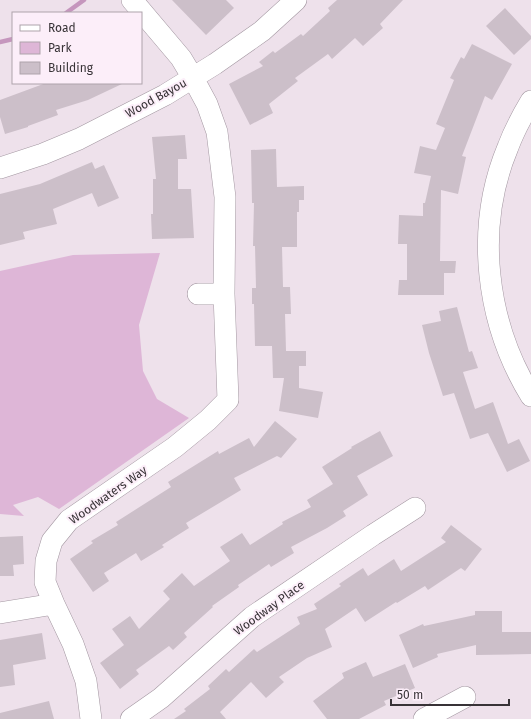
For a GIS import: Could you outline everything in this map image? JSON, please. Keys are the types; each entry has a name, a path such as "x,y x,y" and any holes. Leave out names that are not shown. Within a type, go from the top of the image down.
{"street":[{"name":"Woodwaters Way","path":"91,719 86,681 73,644 45,582 46,561 52,541 69,520 175,448 208,420 228,400 224,294 225,197 217,132 207,104 181,58 132,0"},
{"name":"Wood Bayou","path":"0,168 43,154 79,138 165,95 193,78 262,31 296,0"},
{"path":"531,101 507,148 498,176 492,205 489,234 489,263 492,292 500,328 518,376 531,396"},
{"path":"198,294 224,294"},
{"name":"Woodway Place","path":"131,719 161,698 252,617 415,508"},
{"path":"0,613 54,604"},
{"path":"424,719 465,697"}],"green space":[{"path":"160,253 139,325 143,371 157,399 189,418 59,509 38,497 13,505 24,516 0,514 0,271 73,255"}],"building":[{"path":"172,0 226,0 234,8 206,35"},
{"path":"337,0 403,0 380,24 383,28 363,46 355,38 332,59 328,54 295,78 298,81 269,104 273,113 250,125 229,84 263,66 259,62 273,51 275,53 301,34 303,36 330,11 328,8"},
{"path":"505,8 531,36 531,39 514,55 486,26"},
{"path":"472,44 512,64 492,100 485,96 462,156 466,157 458,194 441,190 440,261 456,261 455,273 444,273 444,295 398,295 399,280 407,280 407,244 398,244 399,215 423,216 423,203 425,203 431,176 414,173 420,146 436,150 445,128 436,124 454,80 450,78 461,57 464,59"},
{"path":"43,84 122,84 88,100 56,110 58,115 5,134 0,117 0,100"},
{"path":"185,135 187,159 178,159 178,189 191,189 194,238 152,239 151,214 153,214 153,179 156,179 152,137"},
{"path":"276,149 277,187 304,186 304,200 299,200 299,212 297,212 297,247 282,247 283,287 290,287 291,314 285,314 286,351 306,351 306,366 299,366 299,388 323,392 318,418 279,411 284,378 273,378 272,346 255,346 252,288 256,288 255,246 253,246 254,203 252,203 251,150"},
{"path":"92,162 95,169 104,165 119,198 98,207 92,193 53,209 57,224 23,232 25,239 0,245 0,194 40,184"},
{"path":"457,307 469,352 472,351 478,368 463,372 475,409 493,402 508,444 519,439 530,461 507,472 488,433 470,439 454,393 443,396 429,353 422,325 441,321 439,311"},
{"path":"275,421 297,439 281,458 277,456 234,478 241,490 186,523 189,528 162,545 164,547 141,561 136,553 104,573 109,581 93,592 70,559 93,543 91,541 118,525 116,522 171,487 168,482 218,451 219,454 249,438 254,447"},
{"path":"380,431 393,456 357,476 368,495 343,511 346,516 291,547 294,553 271,567 269,564 238,585 239,587 212,606 213,607 184,633 187,637 173,650 169,646 136,670 139,674 120,689 100,663 124,645 112,629 130,616 139,629 170,599 163,591 182,573 194,586 230,561 220,547 242,533 250,545 283,524 282,522 311,507 307,500 333,484 322,467 352,448 351,447"},
{"path":"451,525 482,549 465,571 461,568 428,590 425,586 397,603 396,602 365,622 356,608 325,629 332,647 307,658 279,677 284,682 266,698 251,682 220,712 226,719 174,719 186,711 184,709 210,689 208,686 226,669 229,672 254,649 257,652 300,624 297,617 317,609 314,604 341,586 339,584 363,568 368,576 394,559 401,571 446,542 441,538"},
{"path":"23,536 24,564 13,565 14,576 0,576 0,537"},
{"path":"475,611 502,611 502,632 531,632 531,654 476,655 476,645 437,654 438,657 413,668 399,635 423,624 424,626 475,615"},
{"path":"42,633 46,659 13,665 15,685 0,687 0,640"},
{"path":"366,662 373,677 405,664 415,688 384,701 386,705 359,719 327,719 313,701 344,678 342,673"},
{"path":"49,701 54,719 0,719 0,713"}],"waterway":[{"path":"67,12 84,0"},
{"path":"0,42 12,39"}]}
